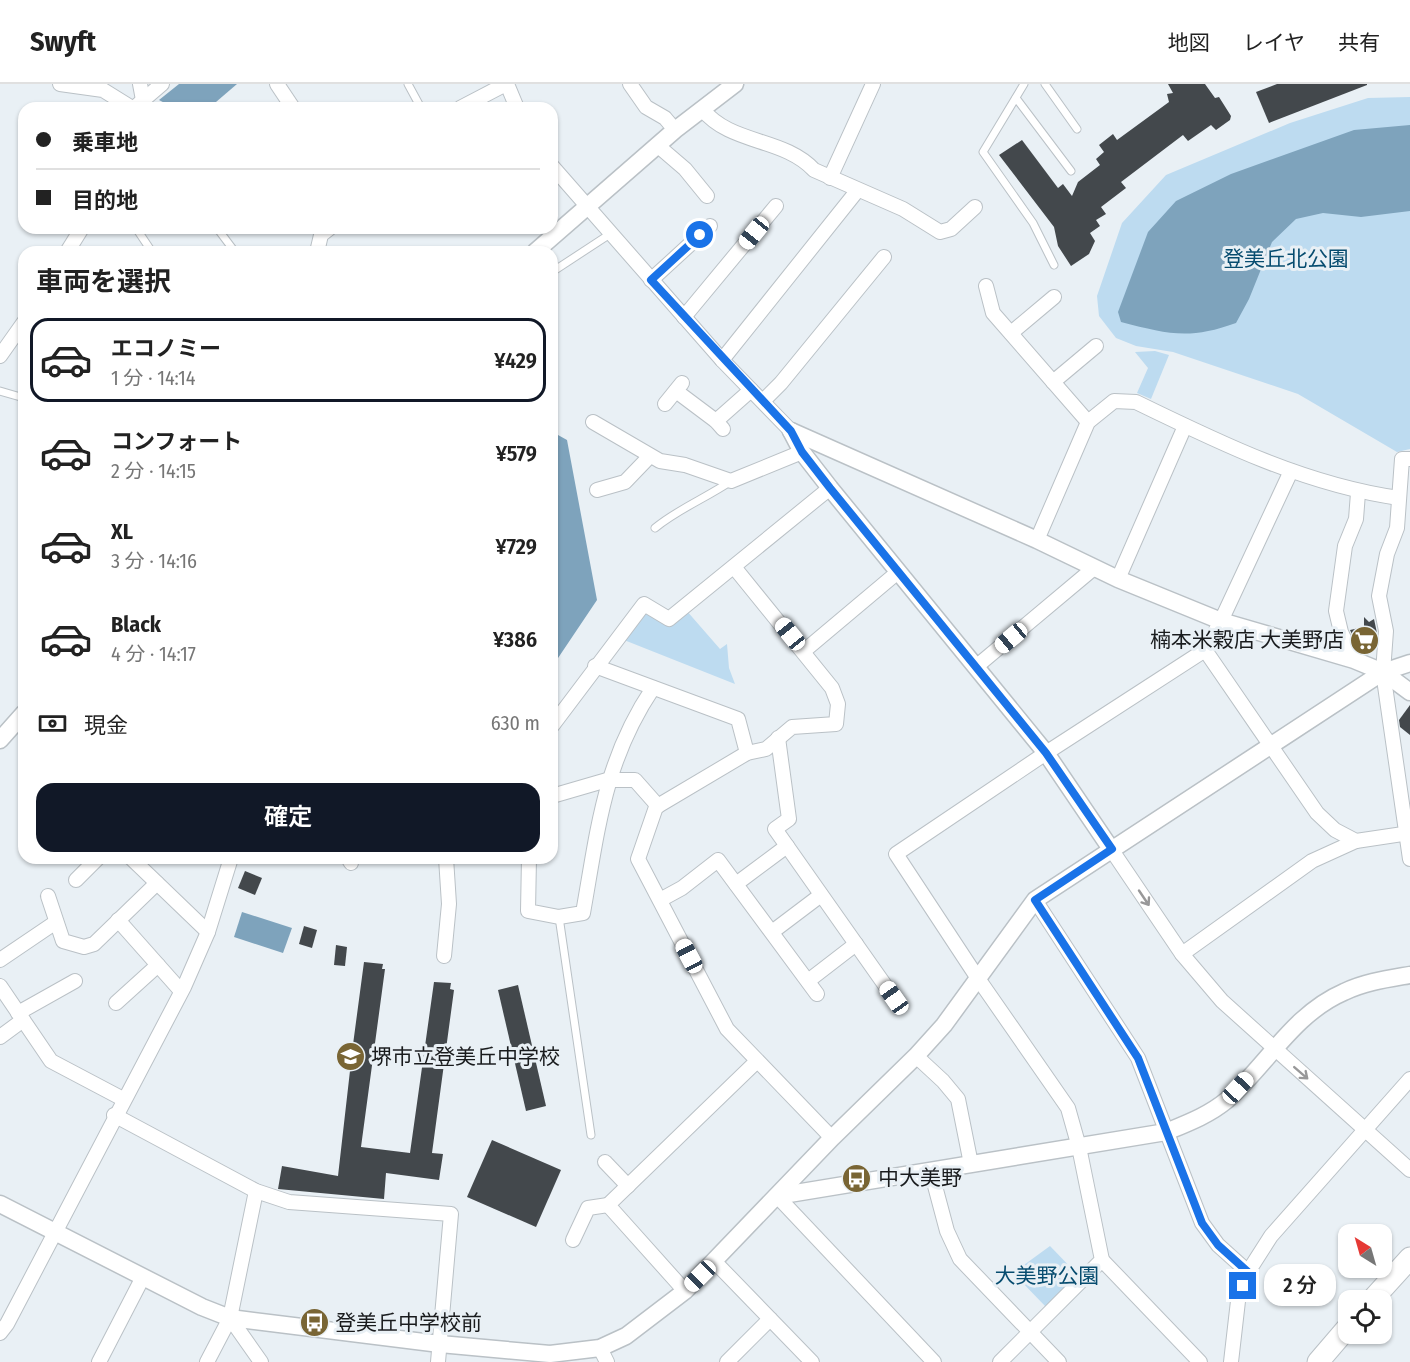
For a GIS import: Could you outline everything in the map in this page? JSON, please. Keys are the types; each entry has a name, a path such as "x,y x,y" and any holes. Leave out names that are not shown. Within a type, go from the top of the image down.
{"main road":[{"path":"1381,1290 1410,1258"},
{"path":"1318,1362 1338,1339"}],"street":[{"path":"60,84 103,90 129,102"},
{"path":"137,102 140,84"},
{"path":"140,102 162,84"},
{"path":"277,84 289,102"},
{"path":"472,102 506,84 514,102"},
{"path":"630,84 646,106 665,118 675,130"},
{"path":"830,177 873,84"},
{"path":"558,232 729,86"},
{"path":"702,109 711,120 748,140 771,143 805,160 814,170 857,191 903,209 940,232 951,229 975,207"},
{"path":"657,145 685,169 707,196"},
{"path":"558,173 722,360 791,431 802,452 830,488 1046,753 1182,954 1222,1001 1410,1170"},
{"path":"722,360 857,191"},
{"path":"684,317 776,206"},
{"path":"651,280 710,226"},
{"path":"754,233 765,243"},
{"path":"542,246 555,234"},
{"path":"763,401 879,262 886,277"},
{"path":"986,286 993,313 1088,422"},
{"path":"1011,333 1054,297"},
{"path":"830,322 842,332"},
{"path":"0,356 18,330"},
{"path":"1053,382 1096,346"},
{"path":"665,404 679,387 720,425 751,390"},
{"path":"1037,540 1088,422 1114,401 1136,402 1185,426 1291,471 1359,493 1399,498"},
{"path":"593,422 660,461 686,465 731,481 802,452"},
{"path":"1118,579 1185,426"},
{"path":"791,431 1037,540 1118,579 1221,621 1354,660 1383,672 1410,692"},
{"path":"597,490 625,482 650,456"},
{"path":"1410,459 1402,459 1397,528 1387,554 1379,596 1386,631 1383,672 1408,833 1410,860"},
{"path":"1200,1362 1102,1260 1079,1147 1068,1108 977,977 896,854 1205,650 1221,621 1291,471"},
{"path":"558,718 644,604 669,619 830,488"},
{"path":"1354,660 1341,632 1336,611 1345,546 1356,519 1359,493"},
{"path":"734,567 832,688 838,704 836,724 792,727 766,748 747,753 658,806 638,859 727,1029 756,1062 832,1138"},
{"path":"977,666 1094,568"},
{"path":"804,651 898,572"},
{"path":"1205,650 1317,813 1335,830 1356,841"},
{"path":"0,1204 202,1307 230,1318 440,1344 550,1354 604,1355 685,1291 832,1138 916,1056 944,1025 1035,900 1383,672 1410,663"},
{"path":"595,666 738,719 747,753"},
{"path":"529,864 528,911 559,917 583,913 607,780 632,719 653,688"},
{"path":"0,740 18,720"},
{"path":"778,738 789,819 775,829 894,998"},
{"path":"558,794 607,780 635,780 658,806"},
{"path":"1182,954 1312,861 1356,841 1408,833"},
{"path":"736,884 787,846"},
{"path":"660,900 682,888 718,860 817,994"},
{"path":"76,880 92,864"},
{"path":"138,864 208,932"},
{"path":"0,1333 8,1324 114,1115 181,991 208,932 229,864"},
{"path":"444,956 449,904 446,864"},
{"path":"48,896 63,941 84,947 94,944 157,882"},
{"path":"772,932 821,895"},
{"path":"1035,900 1138,1058 1202,1223 1218,1245 1248,1272"},
{"path":"118,920 181,991"},
{"path":"0,960 56,922"},
{"path":"808,981 856,944"},
{"path":"116,1003 158,965"},
{"path":"777,1196 1166,1132 1208,1113 1227,1099 1273,1049 1319,1006 1342,992 1373,981 1410,975"},
{"path":"0,1037 20,1017 75,981"},
{"path":"0,986 51,1061 123,1100"},
{"path":"916,1056 944,1081 958,1099 971,1164"},
{"path":"573,1240 588,1208 608,1205 756,1062"},
{"path":"1231,1362 1238,1301 1248,1272 1271,1236 1410,1079"},
{"path":"114,1115 256,1191 307,1205 451,1214 438,1362"},
{"path":"605,1162 628,1186"},
{"path":"931,1171 947,1231 960,1259 1059,1362"},
{"path":"207,1362 230,1318 256,1191"},
{"path":"777,1196 934,1362"},
{"path":"608,1205 685,1291"},
{"path":"1000,1362 1102,1260"},
{"path":"715,1262 812,1362"},
{"path":"99,1362 143,1277"},
{"path":"230,1318 261,1362"},
{"path":"727,1362 770,1319"}],"lane":[{"path":"408,84 418,102"},
{"path":"1024,84 983,152 1033,223 1053,265"},
{"path":"1045,84 1077,129"},
{"path":"1016,98 1071,171"},
{"path":"558,268 610,234"},
{"path":"0,391 18,396"},
{"path":"655,528 673,513 711,495 731,481"},
{"path":"559,917 591,1136"}],"green space":[{"name":"登美丘北公園","path":"1410,97 1410,449 1397,452 1298,394 1173,352 1136,346 1116,338 1099,316 1097,296 1122,223 1166,175 1290,123 1368,98"},
{"path":"1155,351 1169,355 1151,399 1137,393 1148,368 1135,352"},
{"path":"686,610 720,649 727,644 729,668 735,684 624,640 645,613 649,612 669,626"},
{"name":"大美野公園","path":"1050,1246 1078,1275 1046,1307 1013,1273"}],"shaded area":[{"path":"179,84 237,84 216,102 163,102 159,100"},
{"path":"1410,125 1410,211 1361,217 1323,213 1296,219 1272,242 1249,299 1236,323 1205,332 1178,333 1152,330 1121,322 1118,312 1148,232 1176,201 1231,174 1354,130"},
{"path":"558,435 567,440 597,600 558,658"},
{"path":"242,912 292,928 283,953 234,937"}],"building":[{"path":"1168,84 1205,84 1215,98 1219,97 1231,116 1230,120 1216,130 1211,125 1188,141 1183,135 1121,182 1126,188 1101,207 1106,214 1096,220 1100,226 1090,233 1095,241 1089,254 1071,266 1058,246 1054,227 999,155 1022,140 1058,188 1063,184 1072,196 1078,182 1100,165 1096,159 1104,152 1099,145 1113,134 1117,140 1169,102 1167,94 1173,93"},
{"path":"1277,84 1367,85 1269,123 1256,92"},
{"path":"1364,617 1369,622 1374,619 1377,633 1356,643 1350,630 1364,627"},
{"path":"1410,705 1410,735 1400,727 1399,720"},
{"path":"245,871 262,878 255,895 238,888"},
{"path":"304,926 317,930 312,948 299,944"},
{"path":"336,945 347,947 345,966 334,965"},
{"path":"364,962 383,964 382,969 385,969 361,1147 410,1153 434,982 451,983 450,989 454,990 432,1153 443,1154 439,1180 386,1173 384,1199 278,1189 282,1166 338,1176 351,1062 348,1062 350,1052 352,1052"},
{"path":"518,985 546,1106 526,1111 498,990"},
{"path":"492,1140 561,1170 536,1227 467,1197"}],"place":[{"name":"楠本米穀店 大美野店","path":"1365,640"},
{"name":"堺市立登美丘中学校","path":"350,1057"},
{"name":"中大美野","path":"857,1178"},
{"name":"登美丘中学校前","path":"314,1323"}],"route":[{"path":"700,235 651,280 722,360 791,431 802,452 830,488 1046,753 1112,849 1035,900 1138,1058 1202,1223 1218,1245 1248,1272 1243,1286"}]}
